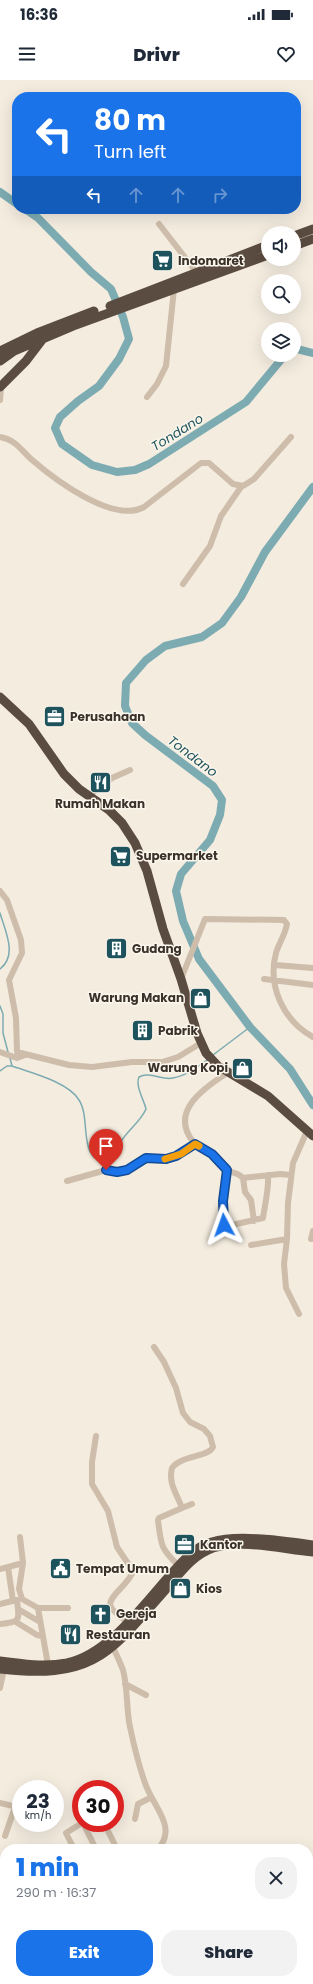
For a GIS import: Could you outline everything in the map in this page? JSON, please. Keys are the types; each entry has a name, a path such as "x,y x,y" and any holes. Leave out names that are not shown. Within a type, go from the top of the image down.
{"highway":[{"path":"301,233 313,229"},
{"path":"301,243 313,239"},
{"path":"0,351 37,333 74,322 148,295 197,273 261,248"},
{"path":"148,295 174,289 261,258"},
{"path":"0,361 14,351 43,339 74,322"},
{"path":"0,386 26,361 43,339"},
{"path":"0,697 29,724 64,774 88,796 116,817 135,843 147,871 163,929 206,1053 213,1062 227,1072 268,1096 310,1133"},
{"path":"1,1666 48,1665 68,1662 93,1652 115,1635 178,1565 200,1547 213,1541 227,1539 313,1545"},
{"path":"1,1666 34,1672 61,1670 83,1665 98,1658 113,1647 186,1566 204,1552 225,1546 234,1546 267,1547 313,1552"}],"street":[{"path":"159,224 197,273"},
{"path":"147,397 166,366 174,289"},
{"path":"0,386 0,400"},
{"path":"0,437 18,444 32,460 72,491 94,502 110,507 129,510 139,509 201,463 206,463 233,484 241,487"},
{"path":"183,584 212,544 221,516 241,487 254,478 291,437"},
{"path":"88,796 112,778 130,770"},
{"path":"0,891 7,900 21,940 22,953 9,980 16,1023 16,1049 19,1053 69,1065 92,1067 132,1062 162,1062 178,1057 202,1043"},
{"path":"181,979 204,919 280,919 286,921 286,928 276,954 274,980 281,1002 289,1017 296,1026 313,1037"},
{"path":"275,965 313,968"},
{"path":"264,979 313,985"},
{"path":"1,1052 17,1058 26,1055"},
{"path":"227,1072 202,1090 191,1103 186,1111 187,1127 195,1144 212,1154 227,1170 239,1173 243,1178 247,1196 251,1200 254,1221"},
{"path":"299,1314 284,1280 288,1203 294,1159 310,1133"},
{"path":"67,1181 106,1170 117,1172 127,1170 142,1158 166,1159 176,1156 195,1144"},
{"path":"227,1170 223,1201 224,1225 227,1226 263,1218 269,1185 268,1175"},
{"path":"243,1178 280,1174 291,1175"},
{"path":"311,1239 313,1230"},
{"path":"251,1245 287,1239"},
{"path":"154,1347 164,1362 176,1388 183,1413 189,1421 204,1429 210,1436 213,1447 210,1451 182,1460 172,1468 171,1480 173,1489 182,1508"},
{"path":"96,1436 92,1462 92,1484 108,1511 117,1547 133,1571 128,1581 111,1597 109,1603 111,1607 127,1622"},
{"path":"178,1565 165,1552 161,1544 158,1520 159,1518 192,1504"},
{"path":"17,1600 23,1563 20,1537"},
{"path":"0,1568 23,1563"},
{"path":"8,1567 17,1600 19,1618 16,1622"},
{"path":"0,1604 17,1600 38,1608 68,1608"},
{"path":"38,1608 48,1665"},
{"path":"18,1609 40,1622"},
{"path":"0,1624 16,1622 37,1635 42,1636"},
{"path":"113,1647 123,1670 130,1728 150,1798 166,1824 166,1835 162,1844"},
{"path":"0,1688 1,1666"},
{"path":"125,1684 146,1695"},
{"path":"135,1819 138,1804 150,1798"},
{"path":"0,1803 12,1806"},
{"path":"5,1836 12,1821"},
{"path":"72,1829 66,1833 72,1844"},
{"path":"87,1832 93,1844"},
{"path":"108,1832 114,1844"}],"waterway":[{"path":"0,192 12,200"},
{"name":"Tondano","path":"32,214 38,218 91,272 111,289 123,317 129,339 119,359 99,386 78,401 60,417 55,428 62,444 92,465 117,472 135,470 149,464 246,402 279,362"},
{"name":"Tondano","path":"301,350 313,353"},
{"name":"Tondano","path":"313,487 265,552 241,597 222,623 202,637 165,646 146,660 126,683 125,706 132,723 145,735 213,786 222,800 220,815 210,840 181,874 176,891 183,921 199,959 250,1027 290,1069 313,1105"},
{"path":"0,913 9,942 8,957 0,969"},
{"path":"0,1006 3,1014 3,1033 8,1052"},
{"path":"213,1055 250,1027"},
{"path":"10,1058 12,1066"},
{"path":"0,1071 7,1066 12,1066 39,1075 67,1088 79,1100 83,1108 88,1148 92,1155 99,1160 109,1162 122,1140 146,1109 138,1085 139,1077 143,1075 152,1075 169,1079 178,1077 191,1071 207,1060"}],"slow traffic":[{"path":"165,1159 181,1154 195,1144 199,1146"}],"place":[{"name":"Indomaret","path":"162,261"},
{"name":"Perusahaan","path":"54,717"},
{"name":"Rumah Makan","path":"100,783"},
{"name":"Supermarket","path":"121,856"},
{"name":"Gudang","path":"117,949"},
{"name":"Warung Makan","path":"200,998"},
{"name":"Pabrik","path":"142,1031"},
{"name":"Warung Kopi","path":"243,1068"},
{"name":"Kantor","path":"185,1545"},
{"name":"Tempat Umum","path":"61,1569"},
{"name":"Kios","path":"180,1589"},
{"name":"Gereja","path":"101,1614"},
{"name":"Restauran","path":"71,1635"}],"route":[{"path":"106,1170 117,1172 127,1170 142,1158 166,1159 181,1154 195,1144 212,1154 227,1170 223,1201 224,1225"}]}
